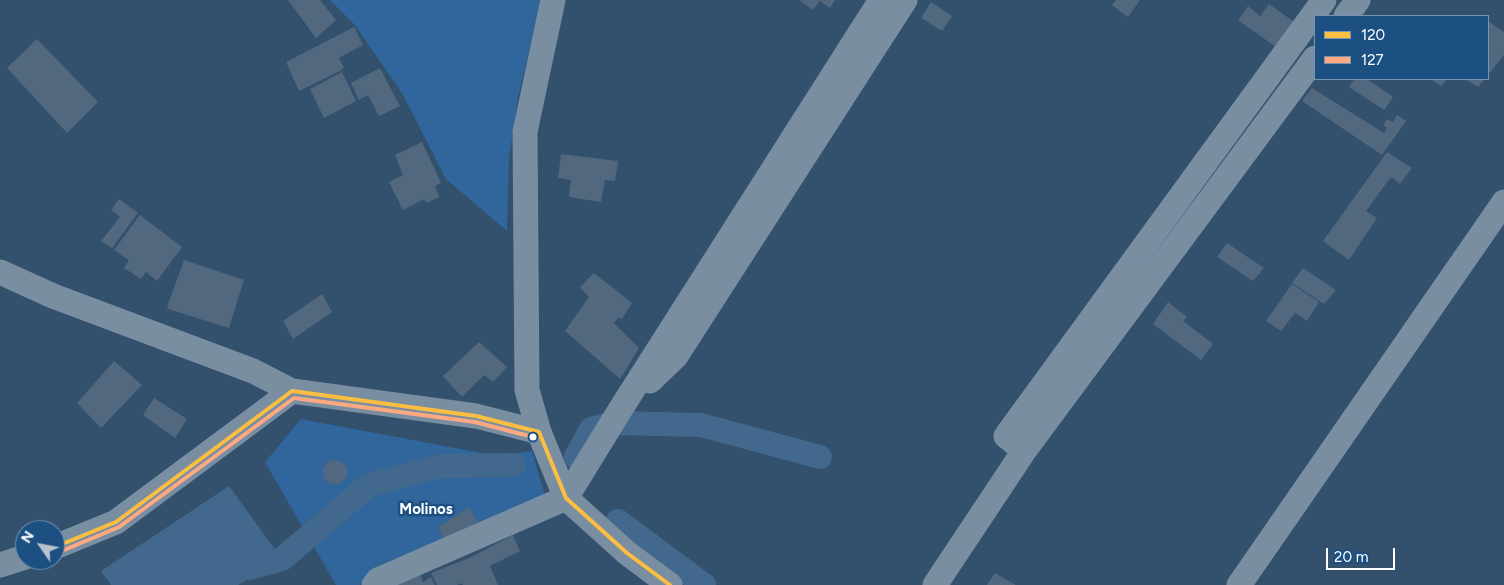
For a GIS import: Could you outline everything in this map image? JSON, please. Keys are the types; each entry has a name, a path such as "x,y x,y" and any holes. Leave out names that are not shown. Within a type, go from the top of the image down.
{"street":[{"path":"553,0 525,132 527,390 539,432 566,498 627,553 670,585"},
{"path":"374,585 378,580 566,498 881,0"},
{"path":"620,410 676,356 905,0"},
{"path":"1024,450 1006,436 1324,0"},
{"path":"1347,15 1358,0"},
{"path":"934,585 1024,450 1314,59"},
{"path":"1239,585 1504,202"},
{"path":"0,272 53,296 254,371 292,391 476,416 539,432"},
{"path":"65,543 116,522 292,391"},
{"path":"0,565 15,560"}],"shaded area":[{"path":"330,0 541,0 518,98 509,158 507,231 446,179 402,93 354,24"},
{"path":"301,419 498,456 532,451 545,496 378,566 360,585 336,585 265,462"},
{"path":"229,486 282,559 238,585 111,585 101,571"}],"building":[{"path":"288,0 320,0 336,20 316,38"},
{"path":"799,0 835,0 830,8 820,1 813,10"},
{"path":"1116,0 1140,0 1128,17 1112,5"},
{"path":"931,2 952,16 942,31 921,18"},
{"path":"1269,4 1300,26 1280,50 1238,20 1248,6 1260,16"},
{"path":"1489,22 1504,32 1504,55 1489,74"},
{"path":"354,27 363,45 339,58 344,68 299,91 286,62"},
{"path":"37,39 98,102 67,133 7,68"},
{"path":"380,68 400,106 379,116 368,95 359,100 351,83"},
{"path":"342,72 356,101 324,118 310,89"},
{"path":"1354,80 1368,80 1393,97 1384,110 1349,87"},
{"path":"1432,80 1446,80 1441,86"},
{"path":"1467,80 1484,80 1478,87"},
{"path":"1312,88 1384,133 1387,128 1383,125 1387,119 1393,122 1397,115 1406,121 1382,155 1302,101"},
{"path":"422,142 441,183 435,186 439,197 427,203 424,199 403,210 389,182 403,175 395,155"},
{"path":"1387,152 1412,168 1400,184 1391,177 1366,211 1377,218 1349,260 1323,241"},
{"path":"561,154 618,161 615,181 605,180 601,202 569,197 571,180 558,178"},
{"path":"119,199 138,213 112,248 101,241 120,217 111,210"},
{"path":"140,215 182,247 157,281 146,272 141,279 124,268 129,260 114,250"},
{"path":"1227,243 1264,268 1253,281 1217,257"},
{"path":"184,260 244,280 229,328 168,309 167,307"},
{"path":"1303,268 1336,290 1324,304 1292,283"},
{"path":"594,273 632,303 622,319 618,318 614,323 639,348 620,379 565,331 589,297 580,287"},
{"path":"1292,284 1319,302 1307,321 1295,313 1281,331 1266,321"},
{"path":"322,294 332,312 293,339 283,321"},
{"path":"1168,302 1187,317 1183,321 1213,344 1201,360 1153,324"},
{"path":"479,342 507,367 493,382 484,375 462,397 443,376"},
{"path":"114,361 142,385 101,428 77,403"},
{"path":"154,398 187,419 175,438 143,415"},
{"path":"335,460 340,461 346,467 346,477 340,483 335,484 330,483 324,477 323,472 324,467 330,461"},
{"path":"469,507 483,532 448,548 438,527"},
{"path":"513,535 520,551 490,566 498,585 463,585 462,583 457,585 437,585 431,573 469,558"},
{"path":"416,564 423,582 431,577 435,585 399,585 395,573"},
{"path":"995,573 1016,585 987,585"}],"waterway":[{"path":"576,457 591,429 612,423 701,425 820,457"},
{"path":"250,568 282,559 369,485 441,466 514,465"},
{"path":"618,521 704,585"}],"transit line":[{"name":"120","path":"65,543 116,522 292,391 476,416 539,432"},
{"name":"127","path":"65,550 119,527 294,398 475,422 537,438"},
{"name":"120","path":"539,432 566,498 627,553 670,585"}],"district":[{"name":"Molinos","path":"426,510"}]}
